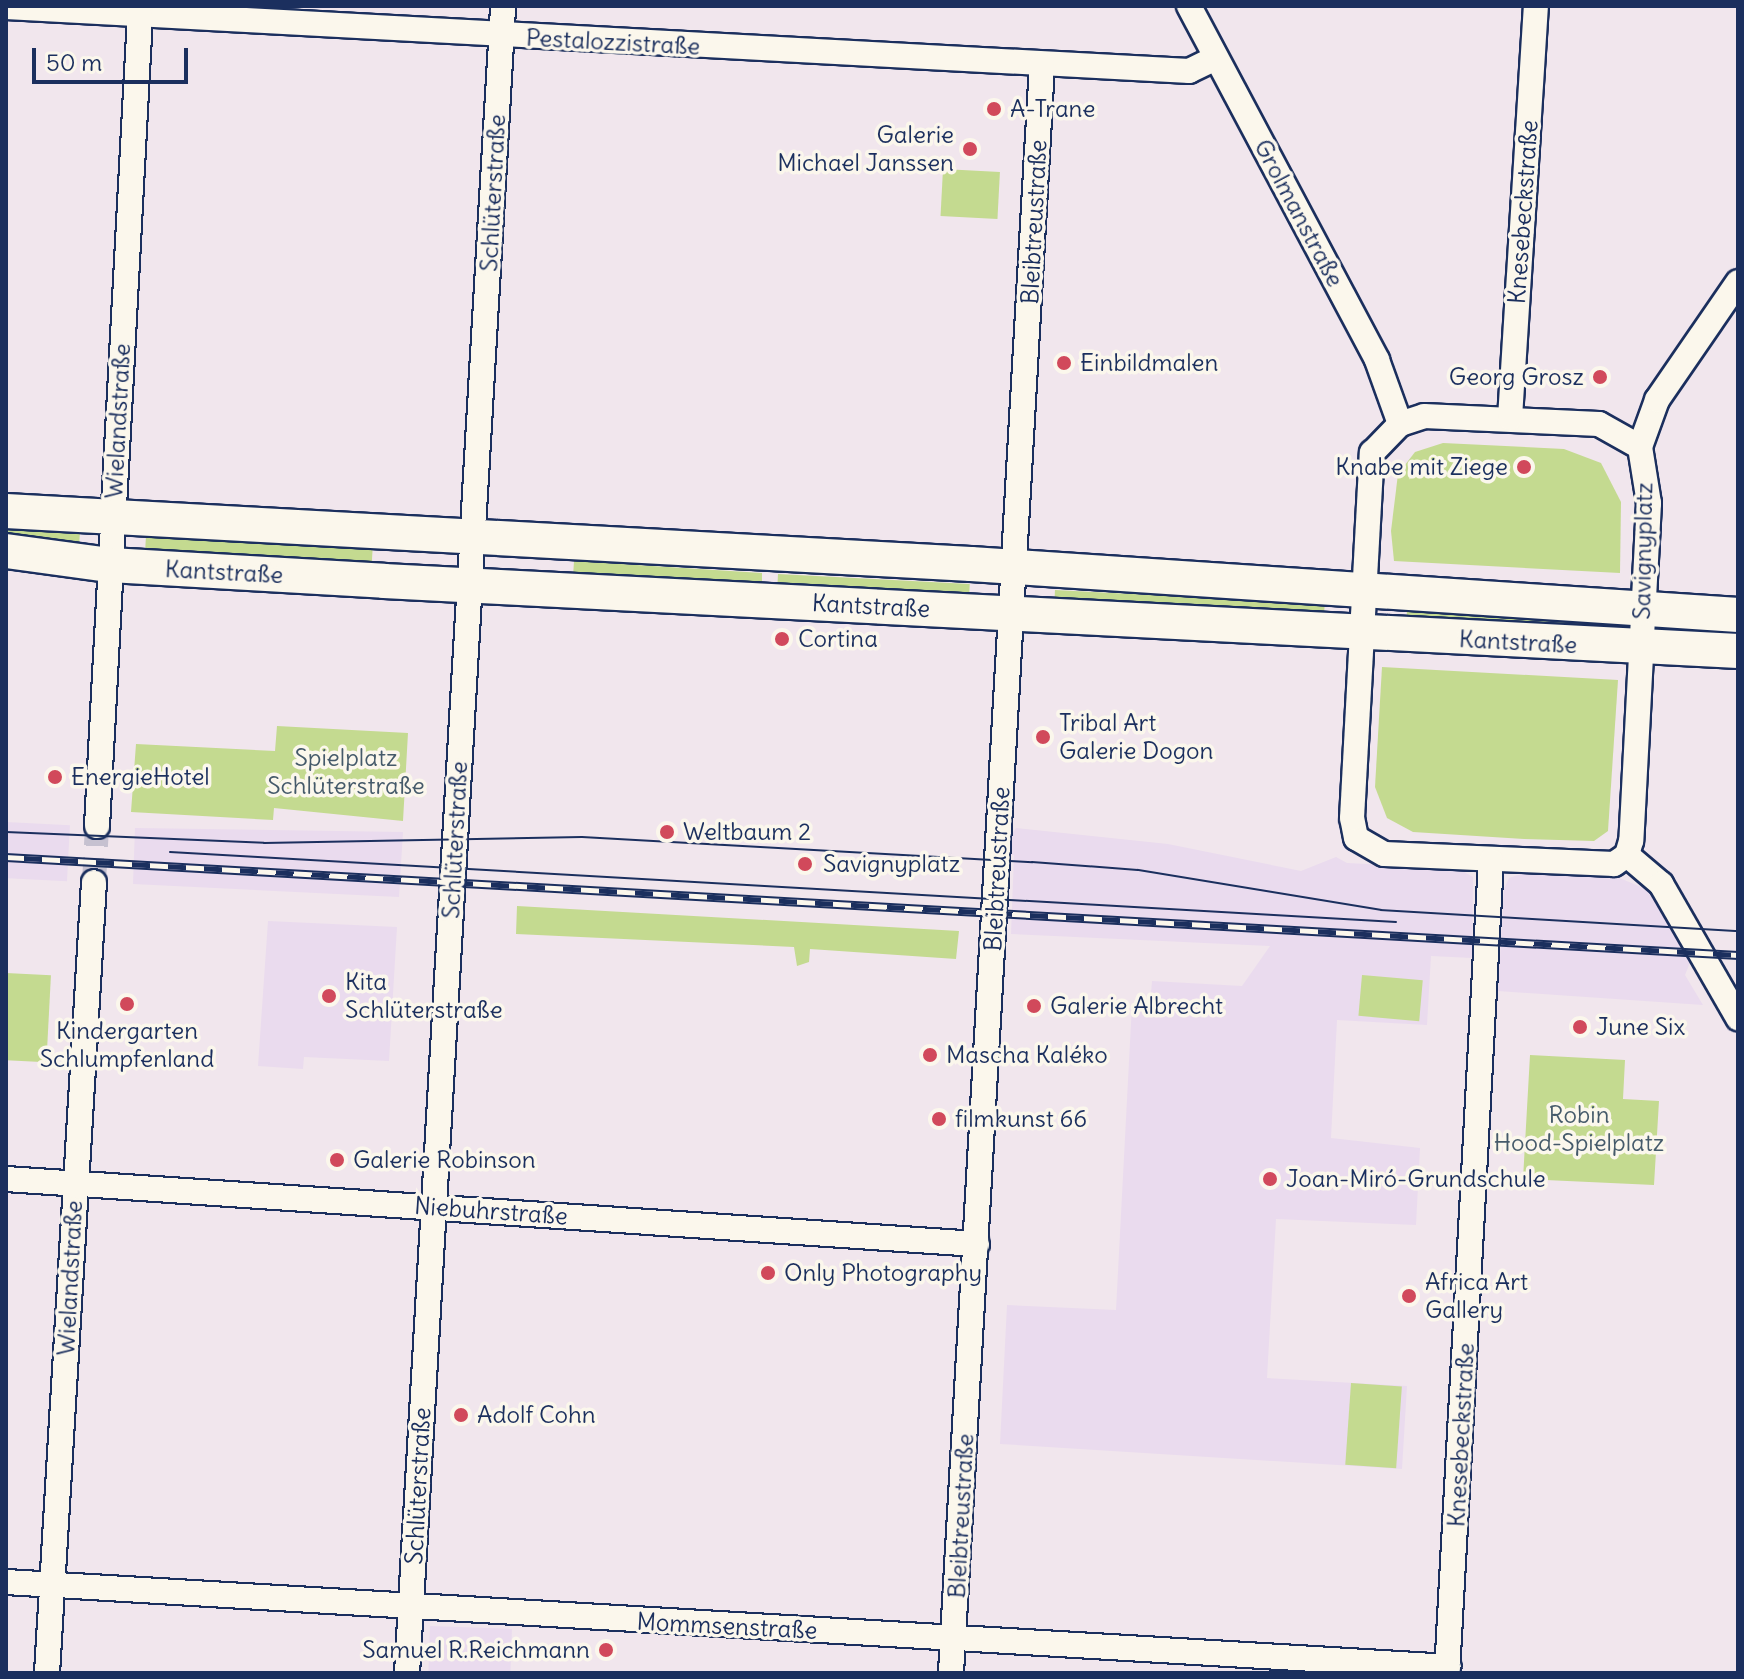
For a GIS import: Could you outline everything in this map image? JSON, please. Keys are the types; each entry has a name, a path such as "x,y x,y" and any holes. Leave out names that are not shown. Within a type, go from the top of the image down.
{"main road":[{"name":"Kantstraße","path":"6,511 1015,567 1642,606 1738,615"},
{"name":"Kantstraße","path":"6,551 110,565 1360,634 1738,651"}],"street":[{"name":"Schlüterstraße","path":"407,1673 503,6"},
{"name":"Grolmanstraße","path":"1189,6 1377,360 1400,424"},
{"name":"Knesebeckstraße","path":"1510,418 1536,6"},
{"name":"Pestalozzistraße","path":"6,7 1042,65 1189,71 1216,58"},
{"name":"Wielandstraße","path":"97,826 140,15"},
{"name":"Bleibtreustraße","path":"951,1673 1042,65"},
{"path":"1640,447 1657,400 1738,282"},
{"name":"Savignyplatz","path":"1400,424 1424,416 1599,424 1640,447 1649,503 1627,855"},
{"path":"1400,424 1372,453 1352,818 1356,838 1384,854 1491,861 1607,865 1627,855 1661,884 1738,1018"},
{"name":"Knesebeckstraße","path":"1448,1670 1491,861"},
{"name":"Wielandstraße","path":"47,1673 94,882"},
{"name":"Niebuhrstraße","path":"6,1179 977,1244"},
{"name":"Mommsenstraße","path":"6,1582 1448,1670"}],"shaded area":[{"path":"6,822 70,825 67,881 6,878"},
{"path":"135,828 403,832 399,897 133,884"},
{"name":"Joan-Miró-Grundschule","path":"1016,828 1168,844 1301,871 1336,857 1347,863 1459,869 1473,877 1472,958 1431,956 1427,1025 1337,1020 1331,1138 1420,1148 1416,1225 1276,1219 1267,1378 1407,1386 1402,1469 1000,1444 1007,1305 1116,1310 1132,1004 1150,1005 1152,981 1242,986 1270,946 1011,934 1014,855 1007,855 1007,841"},
{"path":"1524,873 1617,877 1653,892 1691,960 1685,975 1703,1005 1498,991 1504,889 1509,878"},
{"name":"Kita Schlüterstraße","path":"268,921 397,927 389,1061 304,1057 303,1069 258,1066"},
{"path":"430,1626 512,1629 510,1673 428,1673"}],"green space":[{"path":"943,169 1000,172 997,219 941,216"},
{"path":"1443,443 1564,449 1601,463 1621,502 1620,573 1394,561 1391,531 1398,474 1415,452"},
{"path":"6,528 80,532 79,547 6,543"},
{"path":"146,535 373,547 372,562 145,550"},
{"path":"574,561 762,573 762,586 573,577"},
{"path":"778,574 970,584 969,597 777,587"},
{"path":"1055,590 1325,604 1324,614 1054,600"},
{"path":"1407,609 1599,619 1598,632 1406,622"},
{"path":"1382,667 1618,680 1608,831 1594,841 1524,839 1413,832 1387,818 1375,787"},
{"name":"Spielplatz Schlüterstraße","path":"277,726 408,733 403,821 274,808 273,820 131,812 136,744 275,751"},
{"path":"517,906 959,931 956,959 810,949 809,962 797,966 794,947 516,934"},
{"path":"6,973 51,975 46,1062 6,1060"},
{"path":"1362,975 1423,980 1419,1021 1358,1016"},
{"name":"Robin Hood-Spielplatz","path":"1530,1055 1625,1060 1623,1099 1659,1101 1654,1185 1523,1179"},
{"path":"1351,1383 1402,1387 1396,1468 1345,1465"}],"tunnel":[{"path":"94,882 97,826"}],"tram line":[{"path":"6,832 264,843 582,837 1032,862 1138,870 1381,910 1738,931"},
{"path":"170,852 1396,922"}],"railway":[{"path":"6,857 1738,955"}],"place":[{"name":"A-Trane","path":"994,109"},
{"name":"Galerie Michael Janssen","path":"970,149"},
{"name":"Einbildmalen","path":"1064,363"},
{"name":"Georg Grosz","path":"1600,377"},
{"name":"Knabe mit Ziege","path":"1524,467"},
{"name":"Cortina","path":"782,639"},
{"name":"Tribal Art Galerie Dogon","path":"1043,737"},
{"name":"EnergieHotel","path":"55,777"},
{"name":"Weltbaum 2","path":"667,832"},
{"name":"Savignyplatz","path":"805,864"},
{"name":"Kita Schlüterstraße","path":"329,996"},
{"name":"Kindergarten Schlumpfenland","path":"127,1004"},
{"name":"Galerie Albrecht","path":"1034,1006"},
{"name":"June Six","path":"1580,1027"},
{"name":"Mascha Kaléko","path":"930,1055"},
{"name":"filmkunst 66","path":"939,1119"},
{"name":"Galerie Robinson","path":"337,1160"},
{"name":"Joan-Miró-Grundschule","path":"1270,1179"},
{"name":"Only Photography","path":"768,1273"},
{"name":"Africa Art Gallery","path":"1409,1296"},
{"name":"Adolf Cohn","path":"461,1415"},
{"name":"Samuel R.Reichmann","path":"606,1650"}]}
